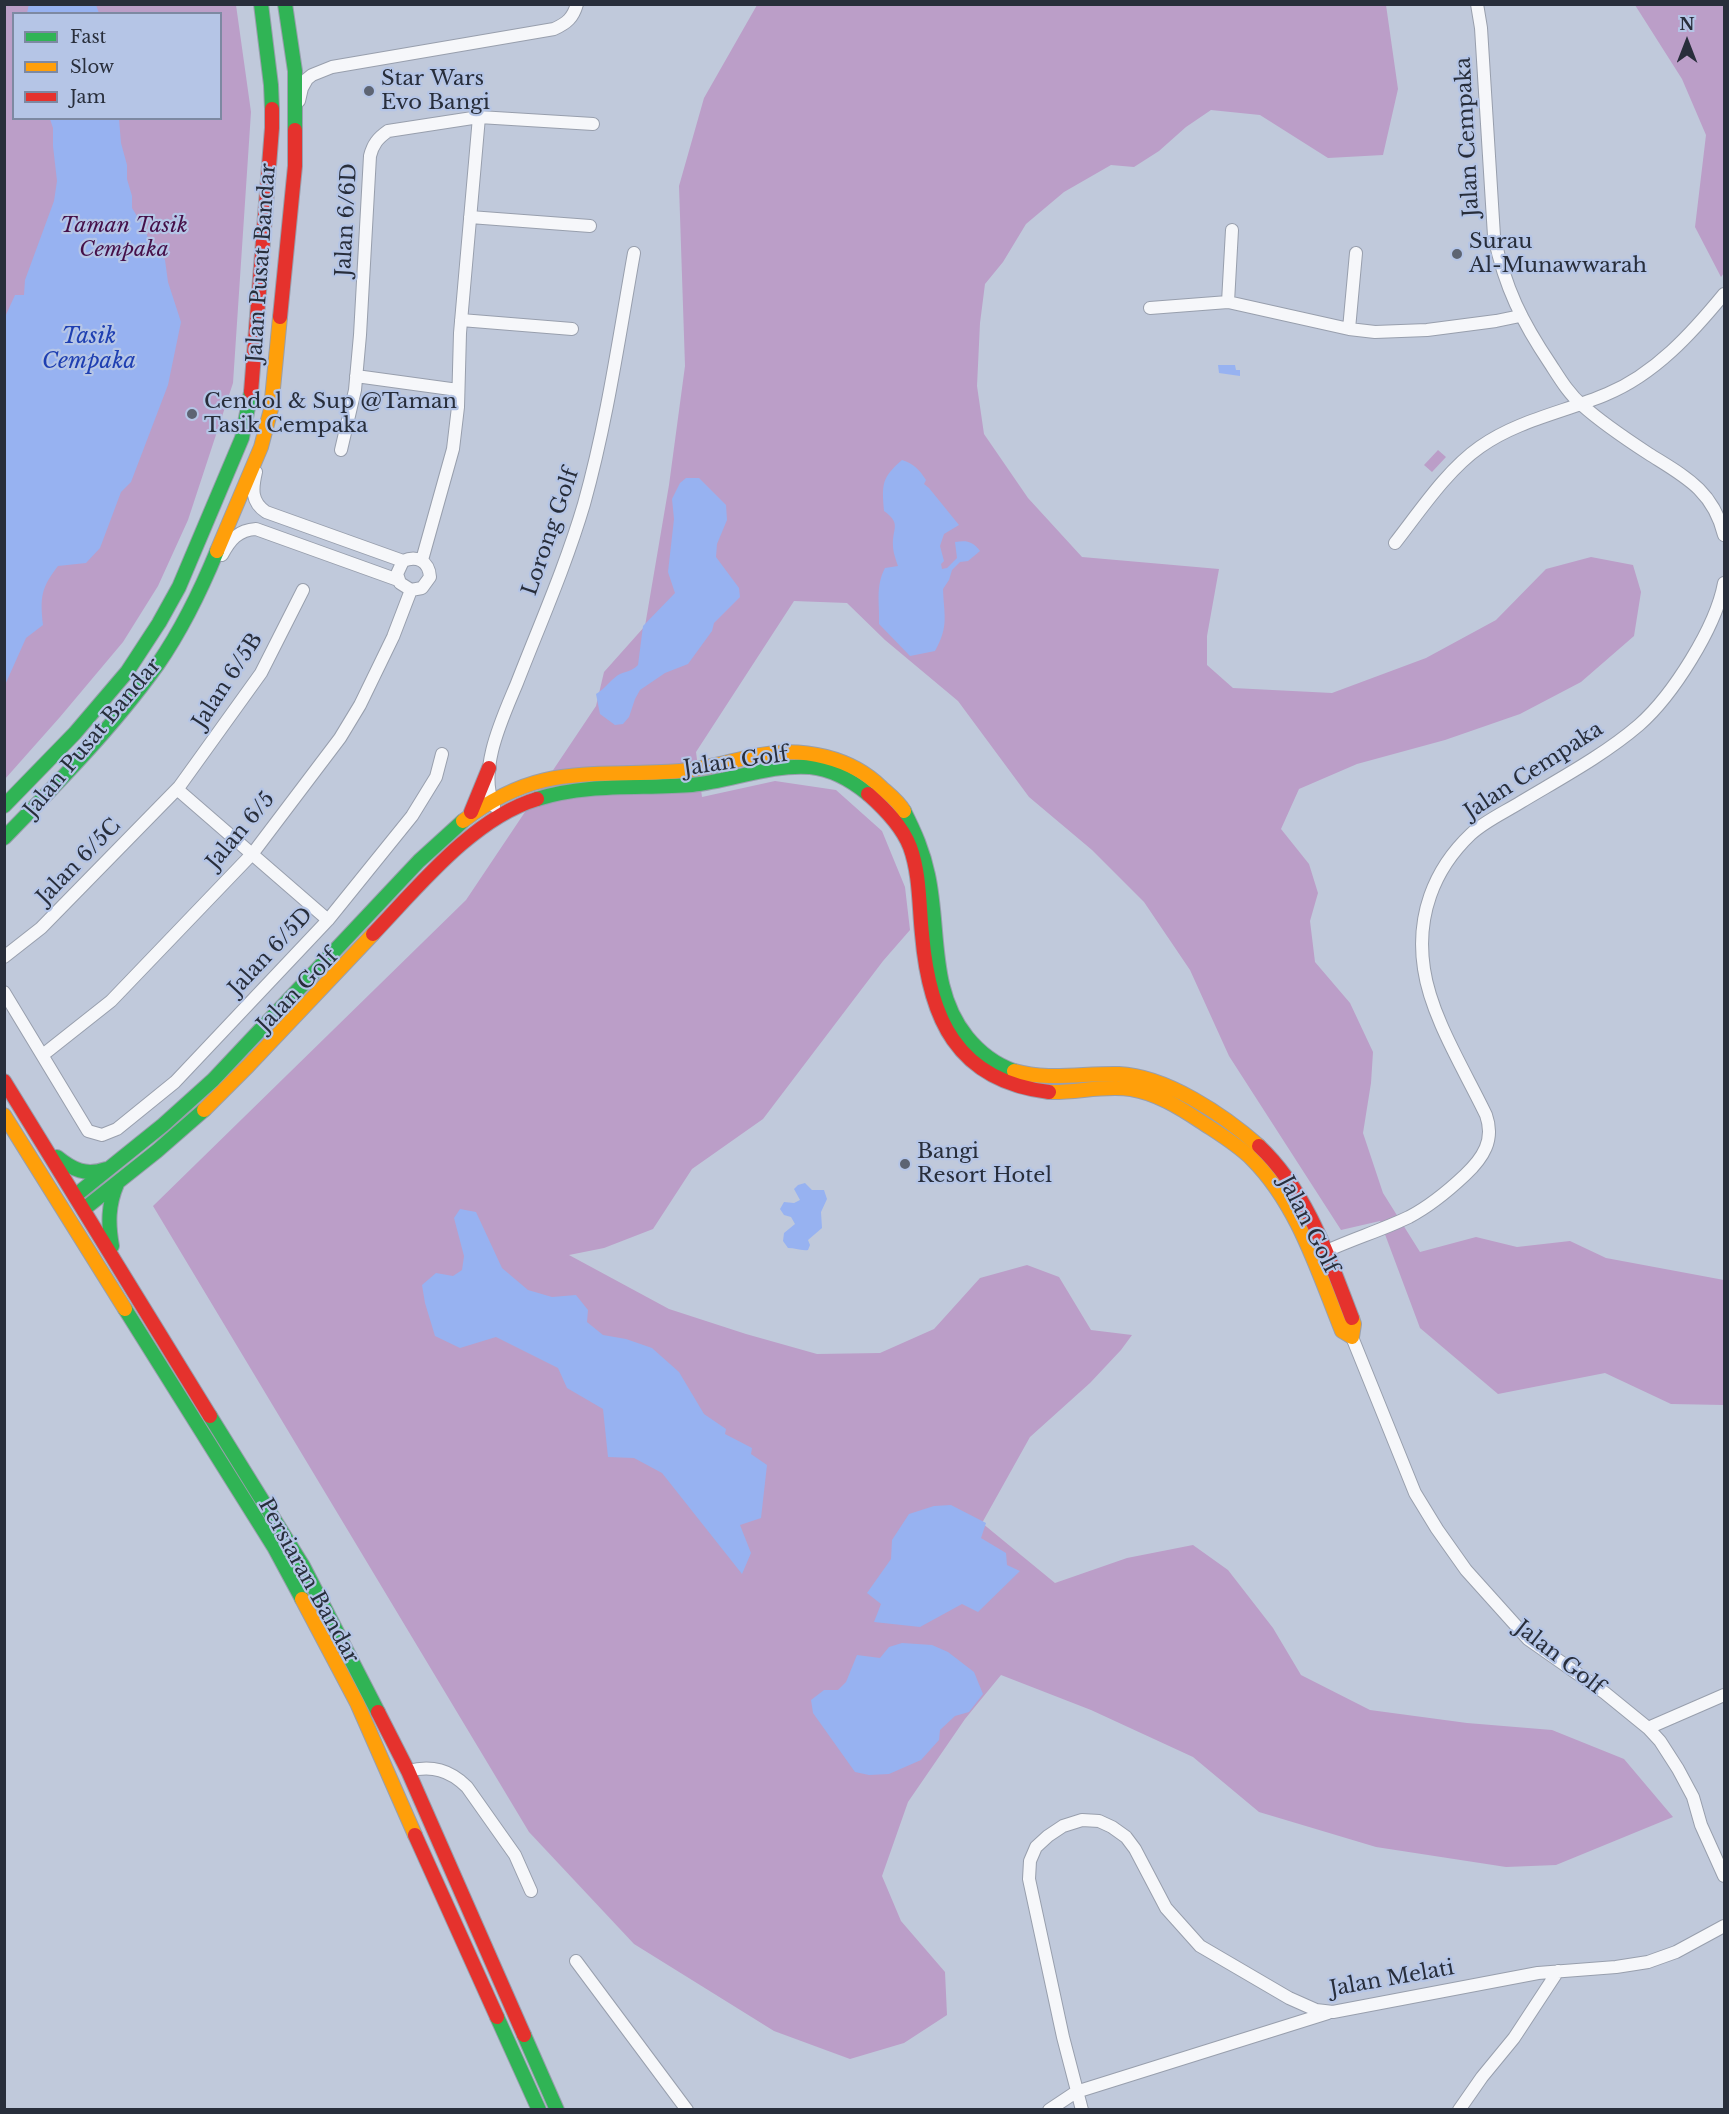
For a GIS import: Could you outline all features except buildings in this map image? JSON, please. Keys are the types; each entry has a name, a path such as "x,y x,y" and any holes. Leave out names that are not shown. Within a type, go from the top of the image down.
{"main road":[{"name":"Jalan Pusat Bandar","path":"4,806 75,734 127,672 179,587 242,438 253,383 272,128 271,85 261,4"},
{"name":"Jalan Pusat Bandar","path":"4,838 59,782 128,704 159,662 198,596 261,447 271,409 276,372 295,166 295,71 285,4"},
{"name":"Jalan Golf","path":"78,1203 111,1167 168,1123 214,1079 429,853 491,799 537,781 562,776 606,771 700,769 763,754 783,753 836,760 854,768 871,777 893,797 912,821 928,873 941,985 956,1023 978,1050 1010,1069 1034,1077 1053,1079 1121,1075 1159,1083 1199,1104 1241,1132 1265,1152 1274,1173 1296,1224 1312,1258 1342,1331 1352,1337 1354,1324 1326,1251 1299,1199 1274,1173 1240,1148 1191,1115 1155,1096 1120,1088 1056,1092 1032,1089 988,1073 969,1059 954,1042 939,1018 928,991 915,867 908,843 895,820 860,788 843,777 805,767 780,767 728,780 695,785 601,788 557,793 538,798 499,815 476,831 452,853 365,941 226,1089 172,1140 119,1181 78,1203"},
{"path":"490,765 498,777 511,786 519,787"},
{"path":"470,815 490,765"},
{"path":"214,1079 226,1089"},
{"name":"Persiaran Bandar","path":"4,1081 303,1566 408,1771 557,2109"},
{"path":"4,1114 32,1143 66,1198 78,1203 80,1219 109,1268 121,1304"},
{"name":"Persiaran Bandar","path":"4,1114 274,1547 357,1703 539,2109"},
{"path":"47,1149 80,1173 90,1174 111,1167"},
{"path":"114,1257 108,1228 108,1208 109,1200 119,1181"}],"street":[{"name":"Jalan Cempaka","path":"1477,4 1481,28 1494,236 1499,262 1520,316 1567,388 1581,405 1622,436 1694,482 1712,503 1725,535"},
{"name":"Jalan Pusat Bandar","path":"296,114 304,82 312,75 332,67 554,29 564,24 575,10"},
{"path":"422,560 453,449 461,320 479,117"},
{"name":"Jalan 6/6D","path":"341,450 355,390 370,156 379,137 388,131 479,117 593,124"},
{"path":"470,217 590,226"},
{"path":"1228,302 1232,230"},
{"path":"1349,329 1356,253"},
{"name":"Lorong Golf","path":"499,815 491,799 490,765 505,711 573,540 584,505 608,405 634,254"},
{"path":"1395,543 1461,462 1481,446 1522,425 1581,405 1636,379 1682,342 1725,294"},
{"path":"1150,308 1228,302 1349,329 1375,332 1419,330 1520,316"},
{"path":"461,320 572,329"},
{"path":"356,376 458,390"},
{"path":"261,447 252,490 258,507 266,512 403,561"},
{"path":"198,596 232,539 247,530 256,529 398,580 404,587 411,590 422,588 429,581 430,570 422,560 410,558 403,561 397,574 398,580"},
{"name":"Jalan Cempaka","path":"1312,1258 1410,1216 1435,1201 1471,1170 1488,1145 1490,1125 1441,1022 1429,993 1424,969 1421,943 1424,915 1432,889 1446,861 1473,832 1609,747 1657,707 1692,657 1723,599 1725,583"},
{"name":"Jalan 6/5B","path":"177,789 261,673 303,590"},
{"name":"Jalan 6/5","path":"44,1054 111,1001 253,853 340,738 360,705 393,637 411,590"},
{"name":"Jalan 6/5D","path":"44,1054 88,1131 102,1135 117,1129 175,1082 328,920 412,816 436,777 442,754"},
{"path":"177,789 328,920"},
{"name":"Jalan 6/5C","path":"4,957 41,928 177,789"},
{"path":"4,992 44,1054"},
{"name":"Jalan Golf","path":"1352,1337 1415,1493 1437,1529 1466,1570 1528,1639 1605,1693 1648,1728 1660,1741 1693,1797 1710,1847 1725,1875"},
{"path":"1648,1728 1725,1695"},
{"path":"408,1771 432,1768 451,1774 460,1780 515,1855 531,1891"},
{"name":"Jalan Melati","path":"1082,2109 1076,2092 1029,1879 1030,1862 1036,1847 1063,1826 1082,1820 1100,1821 1126,1838 1135,1849 1166,1908 1200,1946 1289,1998 1316,2010 1333,2012 1495,1980 1648,1962 1676,1952 1725,1926"},
{"path":"576,1961 687,2109"},
{"path":"1459,2109 1514,2038 1558,1971"},
{"path":"1049,2109 1076,2092 1333,2012"}],"green space":[{"name":"Taman Tasik Cempaka","path":"5,5 236,5 251,112 233,383 188,520 158,586 123,642 5,779"},
{"path":"757,5 1386,5 1398,89 1383,155 1328,158 1260,115 1211,110 1186,127 1159,151 1134,167 1111,165 1064,192 1026,224 1003,262 985,284 980,323 977,386 984,434 1028,498 1082,557 1219,569 1207,636 1207,665 1233,688 1332,693 1426,658 1496,620 1546,569 1591,557 1633,565 1641,592 1634,636 1581,682 1520,714 1445,740 1357,764 1299,789 1281,829 1309,864 1318,893 1310,921 1315,962 1350,1003 1373,1052 1371,1083 1363,1133 1383,1193 1420,1252 1476,1237 1517,1247 1570,1241 1606,1258 1724,1280 1724,1405 1671,1404 1605,1373 1498,1394 1420,1328 1380,1221 1341,1230 1229,1056 1190,970 1144,902 1092,850 1029,797 958,701 885,640 847,603 794,601 696,752 702,797 775,781 836,790 882,831 905,887 910,930 883,961 763,1119 692,1169 653,1229 604,1248 569,1255 669,1309 817,1354 880,1353 934,1329 980,1278 1027,1265 1059,1277 1091,1330 1132,1335 1090,1383 1030,1437 982,1523 1055,1583 1127,1558 1193,1545 1228,1570 1273,1628 1301,1675 1370,1710 1467,1723 1552,1730 1624,1759 1673,1817 1556,1865 1506,1867 1376,1847 1259,1812 1193,1757 1091,1710 1001,1675 965,1719 908,1802 882,1876 901,1921 945,1972 947,2015 904,2043 850,2059 774,2031 634,1944 529,1832 153,1206 466,900 596,706 604,672 645,626 669,485 685,366 679,186 704,98"},
{"path":"1635,5 1724,5 1724,273 1721,277 1695,227 1706,135 1682,79"},
{"path":"1438,450 1446,457 1432,472 1424,465"}],"water":[{"path":"29,4 96,5 99,12 27,12"},
{"name":"Tasik Cempaka","path":"50,120 119,120 132,208 145,229 149,241 165,260 168,282 181,322 168,385 131,482 121,492 100,548 86,563 58,566 52,574 43,593 43,625 26,638 5,685 5,317 15,295 24,295 25,280 54,201 57,181"},
{"path":"1218,365 1235,365 1236,370 1240,370 1240,376 1219,373"},
{"path":"902,460 918,470 926,480 924,484 959,525 944,534 940,546 944,561 941,564 942,569 947,568 957,558 955,542 969,542 980,551 968,561 960,562 952,570 943,589 944,628 935,651 910,656 879,624 879,589 882,575 885,568 898,566 893,548 895,527 893,519 884,511 883,488 890,472"},
{"path":"686,478 699,478 726,505 727,520 717,544 716,557 739,588 740,597 714,623 712,631 688,664 665,673 640,690 629,717 623,724 615,725 600,714 596,694 617,676 638,665 643,626 675,593 668,572 674,519 672,499 680,483"},
{"path":"805,1183 812,1190 824,1190 827,1199 821,1212 822,1228 808,1240 810,1245 808,1250 788,1248 783,1241 784,1233 795,1224 791,1217 784,1215 780,1209 784,1202 794,1203 800,1200 794,1189"},
{"path":"460,1209 476,1212 502,1268 528,1290 552,1297 576,1295 588,1310 587,1322 603,1335 626,1339 652,1348 679,1372 704,1414 726,1429 725,1434 752,1448 751,1454 767,1465 761,1518 740,1525 751,1553 742,1574 662,1473 634,1458 608,1457 603,1409 567,1388 558,1368 496,1337 460,1348 435,1336 422,1285 436,1273 453,1276 462,1270 464,1256 454,1218"},
{"path":"951,1505 986,1523 981,1538 1006,1553 1007,1565 1020,1571 978,1612 962,1604 920,1627 874,1622 881,1604 867,1593 891,1559 892,1540 909,1514 934,1506"},
{"path":"902,1643 932,1645 948,1652 974,1672 983,1694 969,1712 955,1716 940,1730 939,1740 921,1760 889,1774 869,1775 855,1772 813,1713 811,1700 824,1690 838,1690 846,1682 857,1655 880,1658 889,1647"}],"traffic: fast":[{"path":"261,4 272,109"},
{"path":"285,4 295,71 295,130"},
{"path":"4,806 75,733 127,672 159,623 179,587 242,438 251,392"},
{"path":"4,838 65,775 141,687 175,637 217,551"},
{"path":"537,799 595,789 692,785 766,770 795,767 818,768 834,773 868,794"},
{"path":"904,811 924,858 932,896 941,980 955,1019 982,1053 1014,1071"},
{"path":"76,1195 163,1125 213,1080 419,861 463,821"},
{"path":"84,1209 204,1110"},
{"path":"57,1157 86,1172 106,1169"},
{"path":"112,1246 110,1215 117,1184"},
{"path":"125,1309 274,1547 302,1599"},
{"path":"210,1416 303,1566 378,1712"},
{"path":"497,2017 539,2110"},
{"path":"524,2035 557,2110"}],"traffic: slow":[{"path":"217,551 261,447 271,409 280,317"},
{"path":"463,821 491,802 517,789 542,781 593,774 690,770 760,755 793,752 825,757 856,769 870,777 904,811"},
{"path":"204,1110 373,934"},
{"path":"1014,1071 1040,1076 1119,1074 1137,1076 1175,1089 1194,1099 1229,1122 1259,1146"},
{"path":"1049,1092 1110,1088 1140,1091 1176,1106 1234,1144 1252,1159 1282,1197 1305,1240 1342,1331 1352,1337 1354,1324 1352,1318"},
{"path":"4,1115 125,1309"},
{"path":"302,1599 357,1703 415,1835"}],"traffic: jam":[{"path":"251,392 272,109"},
{"path":"280,317 295,166 295,130"},
{"path":"471,812 489,768"},
{"path":"868,794 892,818 910,847 917,879 922,934 932,992 941,1018 953,1040 970,1059 991,1074 1017,1085 1049,1092"},
{"path":"373,934 428,876 469,838 513,808 537,799"},
{"path":"4,1081 210,1416"},
{"path":"1259,1146 1291,1183 1315,1226 1352,1318"},
{"path":"378,1712 408,1771 524,2035"},
{"path":"415,1835 497,2017"}],"place":[{"name":"Star Wars Evo Bangi","path":"369,91"},
{"name":"Surau Al-Munawwarah","path":"1457,254"},
{"name":"Cendol & Sup @Taman Tasik Cempaka","path":"192,414"},
{"name":"Bangi Resort Hotel","path":"905,1164"}]}
